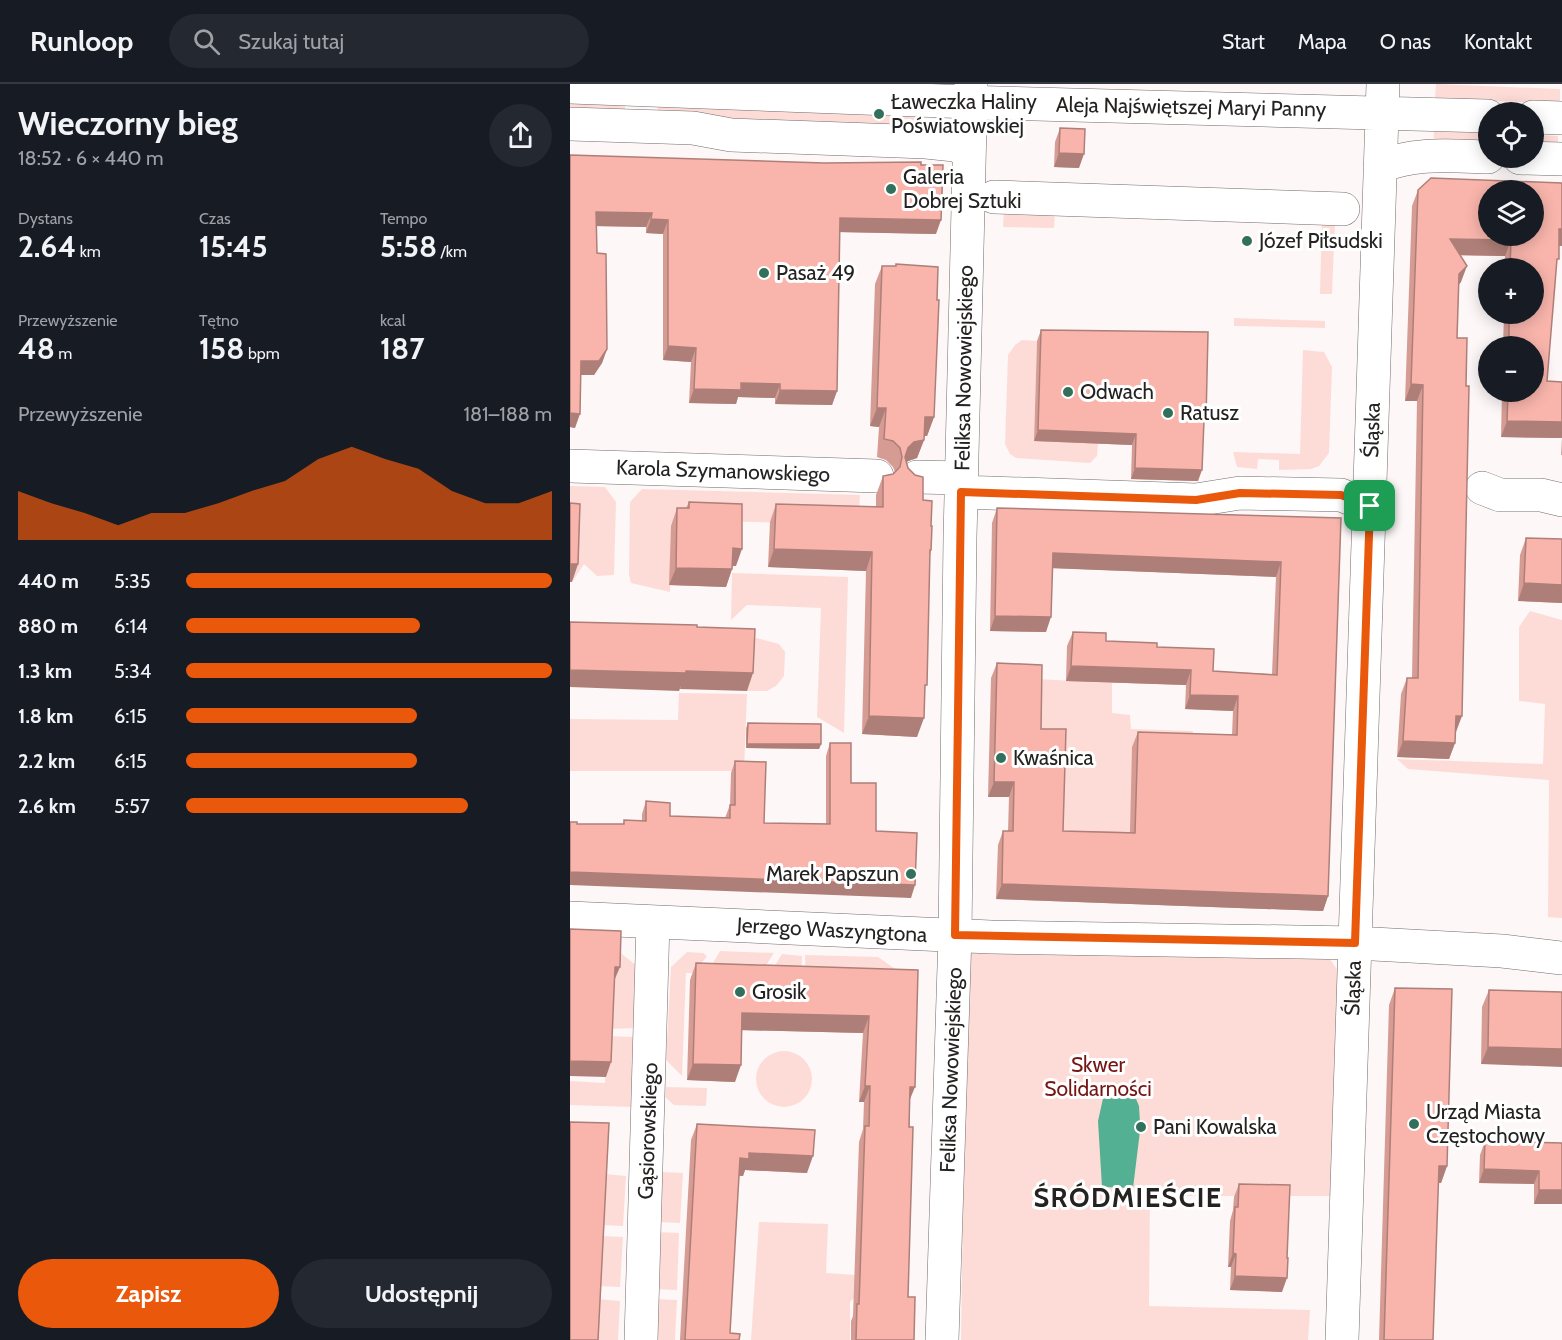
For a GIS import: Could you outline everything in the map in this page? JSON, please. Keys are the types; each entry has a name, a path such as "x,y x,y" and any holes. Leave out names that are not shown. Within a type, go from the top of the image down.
{"street":[{"name":"Aleja Najświętszej Maryi Panny","path":"570,87 966,95 1382,98 1425,114 1478,116"},
{"name":"Feliksa Nowowiejskiego","path":"942,1340 955,935 969,151 966,95"},
{"name":"Śląska","path":"1341,1340 1382,98"},
{"path":"1544,117 1562,118"},
{"path":"570,124 693,128 731,135 926,142 955,145 969,151"},
{"path":"1380,167 1409,157 1478,157"},
{"path":"1544,159 1562,159"},
{"path":"994,197 1343,208"},
{"name":"Karola Szymanowskiego","path":"570,466 877,476"},
{"path":"917,477 962,485 1196,500 1240,493 1341,495 1370,506"},
{"path":"1482,488 1500,495 1541,495 1562,500"},
{"name":"Jerzego Waszyngtona","path":"570,918 955,935 1355,943 1502,951 1562,958"},
{"name":"Gąsiorowskiego","path":"641,1340 653,922"}],"green space":[{"path":"1436,84 1560,89 1560,103 1435,99"},
{"path":"570,103 625,104 625,118 570,117"},
{"path":"658,106 863,112 863,115 882,116 883,113 917,114 917,128 657,120"},
{"path":"1434,131 1478,133 1478,147 1433,145"},
{"path":"1544,135 1558,136 1558,149 1544,148"},
{"path":"1004,209 1055,210 1054,228 1003,227"},
{"path":"1322,221 1335,221 1332,294 1320,294"},
{"path":"1234,318 1325,321 1325,328 1234,326"},
{"path":"1022,340 1037,341 1034,441 1098,443 1097,456 1090,463 1016,458 1010,454 1005,444 1008,355"},
{"path":"1303,350 1324,352 1332,367 1329,453 1319,466 1311,469 1279,470 1279,460 1258,459 1257,469 1237,467 1233,452 1300,454"},
{"path":"570,486 605,487 616,502 614,575 597,576 584,564 573,581 575,520 570,520"},
{"path":"642,489 860,495 858,525 682,520 671,526 670,592 631,583 629,574 630,502"},
{"path":"732,573 848,577 844,733 817,717 821,608 747,605 731,620"},
{"path":"1530,611 1562,620 1562,918 1548,917 1549,780 1408,769 1397,759 1543,764 1545,704 1519,701 1519,627"},
{"path":"749,636 779,644 785,652 784,676 776,686 767,691 747,691"},
{"path":"1037,679 1112,683 1112,713 1130,715 1131,729 1193,731 1193,749 1136,848 1052,850 1035,743"},
{"path":"679,693 747,694 744,771 570,771 570,719 678,720"},
{"name":"Skwer Solidarności","path":"975,950 1329,958 1339,972 1334,1196 1150,1196 1149,1306 1310,1310 1308,1340 961,1340 966,985 969,955"},
{"path":"618,951 637,966 635,1028 608,1029"},
{"path":"720,951 774,953 755,982 703,980"},
{"path":"687,952 703,953 707,956 694,973 686,973 682,1076 666,1060 671,967"},
{"path":"782,954 802,956 801,984 764,983"},
{"path":"805,955 878,957 901,973 806,984"},
{"path":"607,1036 634,1037 631,1107 570,1105 570,1081 605,1083"},
{"path":"784,1051 795,1053 804,1059 810,1068 812,1079 810,1090 804,1099 795,1105 784,1107 773,1105 764,1099 758,1090 756,1079 758,1068 764,1059 773,1053"},
{"path":"666,1087 707,1088 706,1106 674,1105 665,1097"},
{"path":"661,1172 683,1173 680,1223 658,1222"},
{"path":"604,1174 626,1176 623,1226 601,1225"},
{"path":"759,1222 828,1224 826,1273 855,1275 854,1298 850,1302 850,1340 751,1340"},
{"path":"656,1232 679,1233 677,1290 654,1289"},
{"path":"601,1236 623,1237 620,1287 598,1286"},
{"path":"598,1299 620,1301 618,1340 595,1340"},
{"path":"655,1299 677,1300 675,1340 653,1340"}],"shaded area":[{"path":"1104,1094 1134,1094 1139,1106 1140,1123 1135,1123 1135,1130 1140,1131 1133,1188 1102,1187 1098,1121"}],"building":[{"path":"1060,128 1085,129 1084,154 1059,153"},
{"path":"570,155 824,163 921,162 921,165 943,165 941,220 840,218 837,391 780,390 780,384 741,383 741,390 694,389 696,348 668,346 668,220 651,219 652,213 596,212 597,253 606,254 607,349 599,361 581,361 580,414 570,413"},
{"path":"1431,178 1483,180 1478,180 1478,239 1450,239 1467,266 1459,274 1457,338 1467,338 1466,386 1469,386 1462,716 1456,716 1455,743 1403,741 1407,678 1418,678 1423,385 1411,384 1418,190"},
{"path":"1544,182 1562,183 1562,229 1559,229 1559,259 1557,259 1547,381 1562,382 1562,422 1507,421 1508,402 1544,402 1544,336 1509,336 1509,324 1544,324 1544,258 1510,258 1511,246 1544,246"},
{"path":"896,264 938,267 937,300 939,300 934,417 925,417 924,440 914,442 908,448 905,457 908,468 915,475 923,477 923,500 932,501 924,718 869,716 872,552 774,549 776,504 883,507 883,476 893,474 900,467 902,457 900,448 893,441 884,439 886,408 877,408 882,266 896,266"},
{"path":"1041,330 1208,332 1206,420 1204,420 1202,470 1135,468 1136,434 1038,430"},
{"path":"689,502 742,504 742,549 733,548 732,569 676,568 677,508 689,508"},
{"path":"570,503 580,504 578,564 570,564"},
{"path":"997,508 1341,518 1328,896 1002,884 1003,831 1013,831 1014,782 994,782 997,663 1042,665 1041,729 1066,729 1063,831 1135,833 1138,732 1237,735 1238,696 1190,695 1191,670 1071,666 1073,632 1106,633 1106,641 1157,643 1157,647 1214,649 1213,671 1277,675 1281,562 1053,553 1051,617 995,616"},
{"path":"1526,538 1562,539 1562,585 1524,583"},
{"path":"570,622 697,625 697,627 755,629 753,673 570,670"},
{"path":"748,723 821,724 821,744 747,744"},
{"path":"830,743 851,743 851,783 876,783 876,831 917,833 915,885 570,872 570,822 624,824 624,820 646,821 646,801 670,803 670,816 730,818 730,805 735,805 735,761 766,762 764,823 830,824"},
{"path":"570,929 621,931 620,967 615,967 611,1062 570,1061"},
{"path":"696,963 918,970 915,1087 910,1087 909,1127 913,1127 908,1297 915,1297 914,1340 856,1340 865,1126 869,1126 870,1086 865,1086 869,1016 742,1013 741,1065 693,1064"},
{"path":"1395,988 1452,989 1447,1166 1439,1166 1433,1340 1384,1340"},
{"path":"1489,990 1562,992 1562,1049 1488,1047"},
{"path":"570,1122 609,1123 598,1340 570,1340"},
{"path":"697,1124 815,1130 813,1156 749,1153 749,1159 740,1158 730,1333 740,1334 739,1340 685,1340"},
{"path":"1485,1141 1562,1143 1562,1190 1539,1190 1539,1171 1484,1169"},
{"path":"1239,1184 1290,1185 1287,1278 1235,1276 1236,1254 1233,1253 1235,1207 1238,1207"}],"place":[{"name":"Ławeczka Haliny Poświatowskiej","path":"879,114"},
{"name":"Galeria Dobrej Sztuki","path":"891,189"},
{"name":"Józef Piłsudski","path":"1247,241"},
{"name":"Pasaż 49","path":"764,273"},
{"name":"Odwach","path":"1068,392"},
{"name":"Ratusz","path":"1168,413"},
{"name":"Kwaśnica","path":"1001,758"},
{"name":"Marek Papszun","path":"911,874"},
{"name":"Grosik","path":"740,992"},
{"name":"Urząd Miasta Częstochowy","path":"1414,1124"},
{"name":"Pani Kowalska","path":"1141,1127"}],"district":[{"name":"ŚRÓDMIEŚCIE","path":"1128,1198"}],"route":[{"path":"961,492 1196,500 1240,493 1341,495 1370,506 1355,943 992,938 955,935 961,492"}]}
